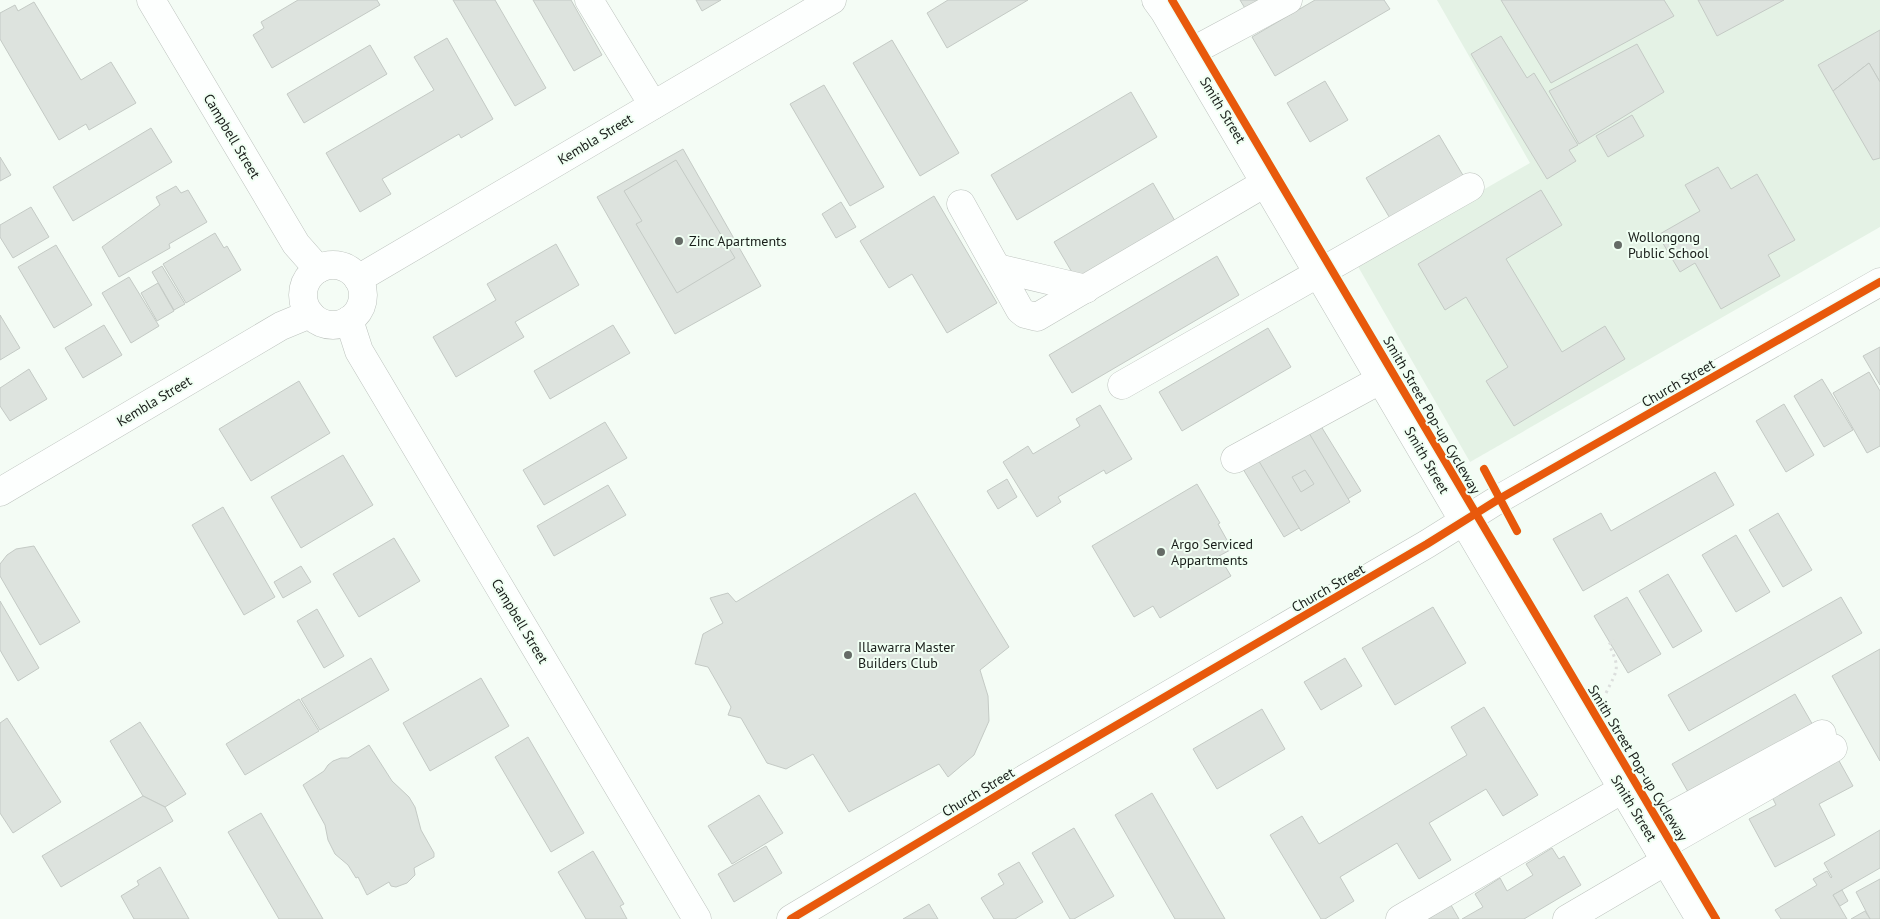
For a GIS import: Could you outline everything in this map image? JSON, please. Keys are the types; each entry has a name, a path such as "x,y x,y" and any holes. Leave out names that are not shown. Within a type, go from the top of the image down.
{"street":[{"name":"Campbell Street","path":"151,0 296,244 318,270"},
{"path":"589,0 653,105"},
{"name":"Kembla Street","path":"358,279 832,0"},
{"name":"Smith Street","path":"1156,0 1700,919"},
{"path":"1189,54 1288,0"},
{"path":"961,204 1020,310 1031,317 1037,317 1265,183"},
{"path":"1122,386 1470,188"},
{"path":"332,265 342,267 351,271 358,279 362,288 363,299 360,308 349,320 335,325 324,324 316,320 305,306 304,287 308,279 318,270 332,265"},
{"path":"997,268 1086,289"},
{"name":"Church Street","path":"791,919 1511,492 1880,282"},
{"name":"Kembla Street","path":"0,492 281,326 310,314"},
{"name":"Campbell Street","path":"349,320 359,350 697,919"},
{"path":"1235,459 1380,380"},
{"path":"1567,919 1657,846 1827,741"},
{"path":"1400,919 1623,789"}],"path":[{"path":"1606,693 1616,673 1617,661 1609,646 1613,639"}],"shaded area":[{"name":"Wollongong Public School","path":"1437,0 1880,0 1880,227 1470,462 1356,263 1530,163"}],"building":[{"path":"298,0 377,0 380,5 272,68 253,35 264,28 261,22"},
{"path":"453,0 495,0 546,88 515,106"},
{"path":"533,0 571,0 602,55 574,71"},
{"path":"696,0 721,0 702,11"},
{"path":"948,0 1028,0 947,48 927,13"},
{"path":"1240,0 1263,0 1246,10"},
{"path":"1315,0 1384,0 1390,9 1275,76 1252,37"},
{"path":"1501,0 1664,0 1674,16 1551,83"},
{"path":"1698,0 1784,0 1717,36"},
{"path":"34,2 81,80 111,62 136,103 89,130 86,124 59,140 0,39 0,13 15,5 18,11"},
{"path":"1880,30 1880,82 1869,63 1833,91 1818,65"},
{"path":"1501,36 1527,78 1534,73 1578,145 1569,150 1576,161 1547,179 1471,54"},
{"path":"447,38 493,119 461,138 459,134 382,179 391,194 360,212 326,153 434,90 414,57"},
{"path":"892,40 959,153 920,176 853,63"},
{"path":"1637,44 1664,92 1579,144 1549,91"},
{"path":"370,45 387,74 304,123 287,94"},
{"path":"1869,63 1880,82 1880,158 1873,160 1833,91"},
{"path":"1325,81 1348,120 1310,142 1287,103"},
{"path":"824,85 884,187 850,206 790,104"},
{"path":"1131,92 1157,137 1017,220 991,175"},
{"path":"1632,115 1644,136 1608,157 1596,136"},
{"path":"151,128 172,162 73,221 53,187"},
{"path":"1439,135 1467,182 1394,225 1366,178"},
{"name":"Zinc Apartments","path":"683,149 761,286 675,334 597,197"},
{"path":"0,157 11,175 0,181"},
{"path":"676,160 735,258 677,293 636,224 642,221 624,191"},
{"path":"1718,167 1731,189 1757,174 1795,240 1768,255 1780,276 1721,309 1695,263 1680,272 1658,235 1700,211 1685,185"},
{"path":"1153,183 1175,221 1076,279 1054,242"},
{"path":"176,186 181,193 188,190 207,222 169,244 170,248 119,277 102,247 160,205 156,197"},
{"path":"1541,190 1562,225 1506,259 1562,352 1605,326 1625,359 1514,426 1486,381 1508,367 1466,297 1445,310 1418,264"},
{"path":"934,196 997,303 947,333 912,274 889,288 860,241"},
{"path":"841,202 856,227 836,238 822,214"},
{"path":"31,207 49,237 13,258 0,237 0,225"},
{"path":"215,233 224,248 227,246 241,270 186,303 163,264"},
{"path":"556,244 579,285 515,322 524,337 456,377 433,337 496,300 487,284"},
{"path":"56,245 92,305 54,328 18,267"},
{"path":"1217,256 1239,295 1072,393 1049,355"},
{"path":"162,266 185,304 174,310 152,272"},
{"path":"129,277 159,326 131,343 102,293"},
{"path":"158,283 174,311 157,321 141,293"},
{"path":"0,315 20,348 0,360"},
{"path":"104,325 122,355 83,378 65,348"},
{"path":"613,325 630,353 550,399 534,371"},
{"path":"1268,328 1291,367 1182,431 1159,392"},
{"path":"1880,347 1880,385 1863,356"},
{"path":"29,369 47,399 10,421 0,406 0,388"},
{"path":"1869,372 1880,391 1880,446 1867,453 1833,393"},
{"path":"1822,379 1853,430 1824,447 1794,396"},
{"path":"299,381 330,433 251,481 219,429"},
{"path":"1784,404 1814,455 1786,472 1756,421"},
{"path":"1100,405 1132,459 1106,474 1104,470 1058,497 1061,502 1037,517 1003,462 1028,446 1033,454 1080,426 1076,419"},
{"path":"605,422 627,458 544,505 523,470"},
{"path":"1319,423 1361,491 1284,537 1243,469"},
{"path":"1306,428 1350,502 1301,531 1257,458"},
{"path":"343,455 373,505 301,548 271,497"},
{"path":"1305,470 1314,484 1301,492 1292,477"},
{"path":"1715,472 1734,505 1583,591 1553,539 1601,513 1611,531"},
{"path":"1007,479 1017,497 998,509 987,491"},
{"name":"Argo Serviced Appartments","path":"1197,484 1220,523 1218,524 1232,549 1219,556 1231,576 1160,618 1153,606 1134,617 1092,546"},
{"path":"608,485 626,515 554,556 537,526"},
{"name":"Illawarra Master Builders Club","path":"915,493 1009,647 980,670 988,696 989,721 974,755 948,777 939,764 849,812 813,754 786,769 767,763 741,718 728,715 731,707 708,667 695,664 703,634 723,623 710,598 728,593 736,602"},
{"path":"223,507 275,597 244,615 192,525"},
{"path":"1778,513 1812,570 1783,587 1749,530"},
{"path":"1736,535 1770,592 1736,612 1702,555"},
{"path":"394,538 420,581 359,617 333,574"},
{"path":"34,546 80,622 40,645 0,576 0,564 7,555 16,549"},
{"path":"301,566 311,582 283,598 274,582"},
{"path":"1668,574 1702,631 1673,648 1639,591"},
{"path":"1627,597 1661,654 1628,673 1594,616"},
{"path":"1841,597 1862,633 1689,731 1668,695"},
{"path":"0,601 39,668 18,681 0,650"},
{"path":"1433,607 1466,663 1395,705 1362,648"},
{"path":"317,609 344,656 324,668 297,621"},
{"path":"1880,649 1880,761 1832,676"},
{"path":"371,658 389,690 320,730 301,699"},
{"path":"1345,658 1362,686 1321,710 1304,682"},
{"path":"481,678 509,726 430,771 403,723"},
{"path":"1795,694 1818,734 1695,804 1672,764"},
{"path":"299,699 319,731 245,775 226,744"},
{"path":"1484,707 1538,795 1503,816 1486,789 1429,823 1451,860 1419,879 1397,843 1340,877 1354,901 1325,919 1321,919 1270,835 1302,816 1319,844 1467,755 1451,727"},
{"path":"1262,709 1285,749 1217,789 1193,749"},
{"path":"7,718 61,802 13,833 0,813 0,723"},
{"path":"140,722 186,794 165,807 143,796 110,741"},
{"path":"528,737 584,833 551,852 495,757"},
{"path":"369,745 392,781 409,797 415,807 421,830 434,853 434,857 414,868 415,875 407,883 396,887 391,886 389,882 367,895 358,877 356,878 348,865 335,854 328,840 325,825 303,785 324,771 333,761 348,758"},
{"path":"1838,759 1853,786 1819,804 1835,835 1775,867 1749,819 1776,805 1771,795"},
{"path":"1152,793 1225,919 1175,919 1115,815"},
{"path":"759,795 783,833 732,864 708,826"},
{"path":"143,796 165,807 173,821 61,887 42,856"},
{"path":"261,813 323,919 279,919 228,832"},
{"path":"1074,828 1114,896 1074,919 1070,919 1032,853"},
{"path":"1880,830 1880,868 1833,895 1847,919 1781,919 1775,910 1817,885 1813,879 1827,871 1832,877 1824,863"},
{"path":"766,846 782,873 734,902 718,874"},
{"path":"1552,848 1559,859 1564,856 1581,885 1524,919 1462,919 1483,907 1475,894 1500,878 1507,891 1533,875 1526,864"},
{"path":"593,851 624,904 620,906 627,919 586,919 558,872"},
{"path":"1019,862 1043,902 1015,919 994,919 981,898 1004,884 998,874"},
{"path":"160,867 189,919 134,919 121,896 139,885 137,881"},
{"path":"1880,879 1880,919 1870,919 1856,892"},
{"path":"1842,890 1848,901 1840,906 1833,895"},
{"path":"929,904 938,919 903,919"},
{"path":"1451,905 1459,919 1428,919"},
{"path":"1865,911 1870,919 1851,919"}],"cycle path":[{"name":"Smith Street Pop-up Cycleway","path":"1172,0 1716,919"},
{"path":"791,919 1026,778 1427,544 1499,499 1880,282"},
{"name":"Smith Street Pop-up Cycleway","path":"1484,469 1517,531"}],"place":[{"name":"Zinc Apartments","path":"679,241"},
{"name":"Wollongong Public School","path":"1618,245"},
{"name":"Argo Serviced Appartments","path":"1161,552"},
{"name":"Illawarra Master Builders Club","path":"848,655"}]}
